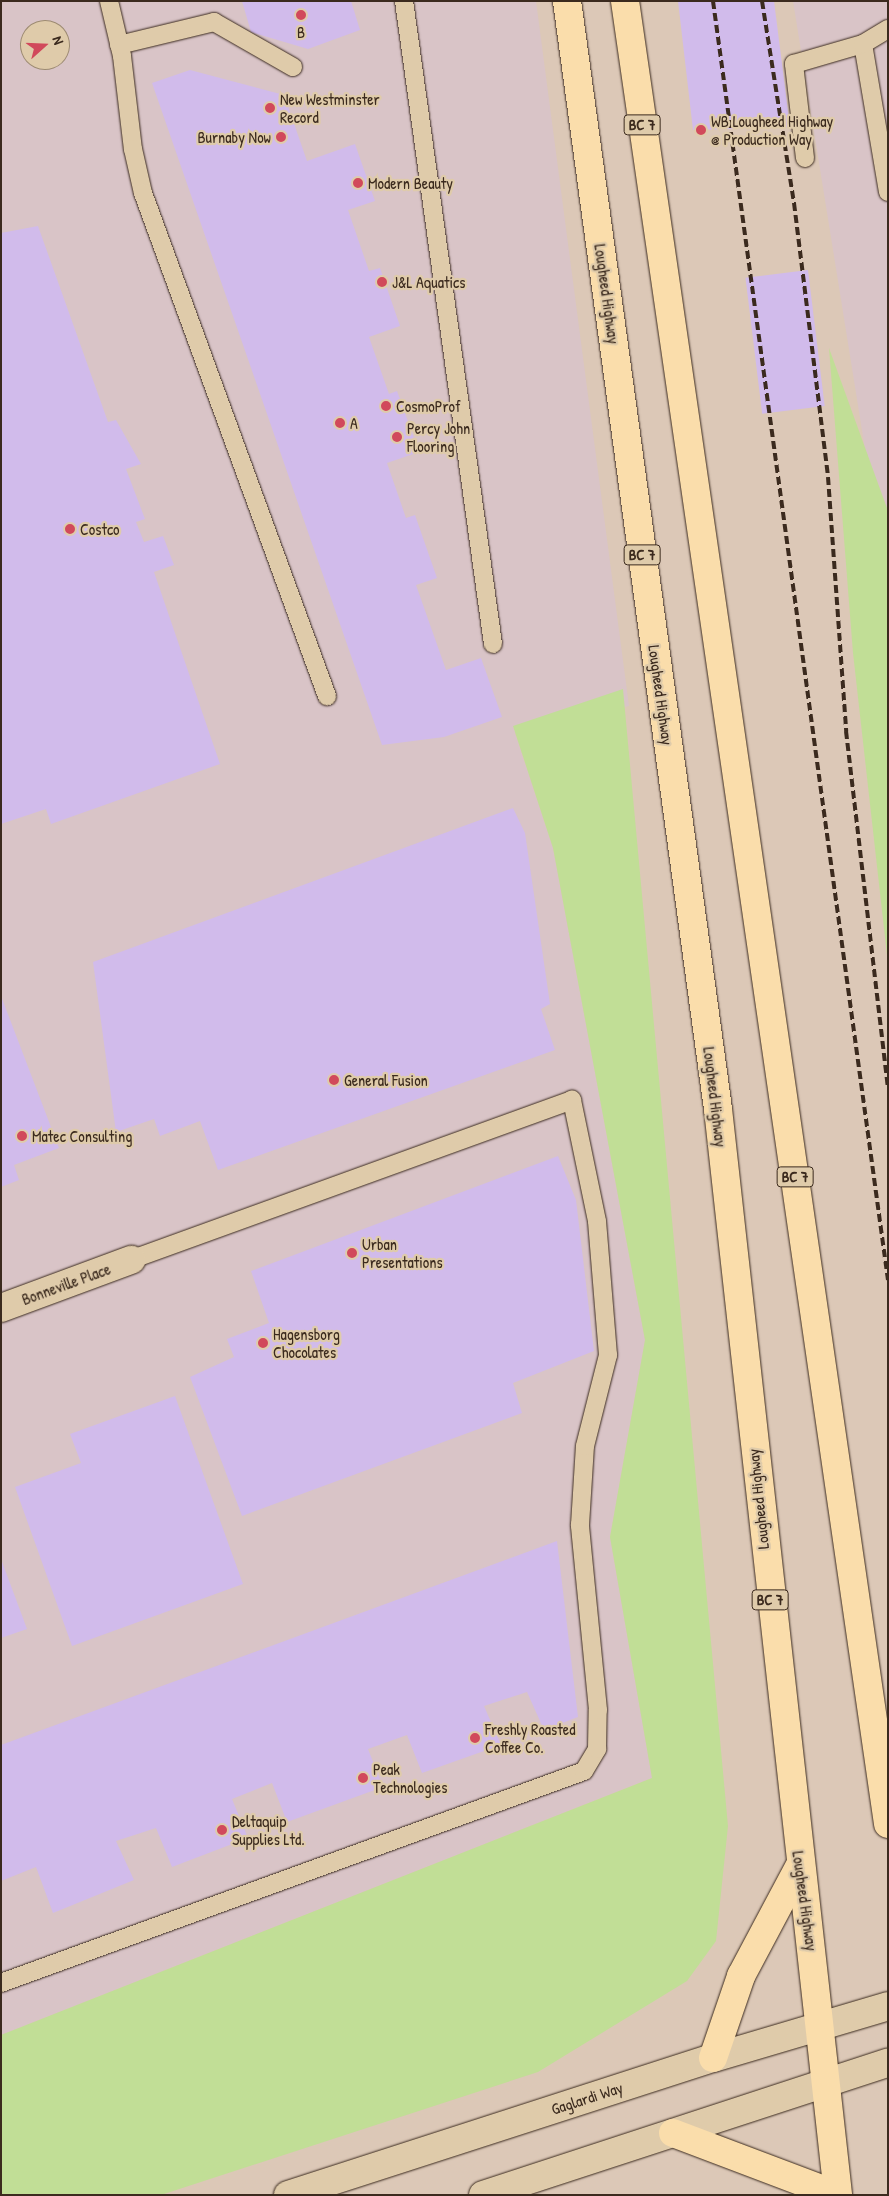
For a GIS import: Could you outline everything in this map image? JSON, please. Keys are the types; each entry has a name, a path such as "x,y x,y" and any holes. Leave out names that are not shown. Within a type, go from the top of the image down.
{"main road":[{"name":"Lougheed Highway","path":"567,1 716,1099 800,1865 821,2026 825,2081 838,2195"},
{"name":"BC 7","path":"626,1 888,1824"},
{"name":"Bonneville Place","path":"1,1308 131,1260"},
{"path":"713,2058 740,1976 800,1865"},
{"name":"Gaglardi Way","path":"288,2195 713,2058 888,2006"},
{"path":"483,2195 825,2081 888,2062"},
{"path":"673,2133 838,2195"}],"lane":[{"path":"109,1 119,45 143,193 327,696"},
{"path":"404,1 493,644"},
{"path":"119,45 214,22 294,68"},
{"path":"806,158 794,64 863,44 888,29"},
{"path":"863,44 888,192"},
{"path":"1,1983 584,1771 597,1750 598,1710 580,1525 585,1446 608,1355 597,1221 572,1100 131,1260"}],"shaded area":[{"path":"1,1 536,1 629,706 515,733 553,848 645,1340 610,1537 652,1778 1,2035"},
{"path":"793,1 888,1 888,511 865,449"}],"green space":[{"path":"829,348 888,511 888,964 853,653"},
{"path":"623,689 728,1826 716,1941 687,1981 538,2072 161,2195 1,2195 1,2035 652,1778 610,1537 645,1340 553,848 513,726"}],"building":[{"name":"B","path":"242,1 351,1 360,30 308,49 251,32"},
{"path":"678,1 774,1 790,127 693,130"},
{"name":"A","path":"190,70 284,95 307,161 355,144 375,201 348,210 369,271 380,268 400,326 369,337 389,394 397,391 419,452 387,463 406,518 415,515 437,578 416,585 446,670 481,658 502,717 444,737 382,745 152,83"},
{"name":"Costco","path":"38,226 108,422 116,420 141,464 126,469 145,519 136,522 144,542 163,536 174,565 154,572 220,764 51,824 46,809 1,824 1,233"},
{"path":"808,270 825,406 762,414 745,278"},
{"path":"513,808 525,833 550,1004 541,1009 555,1050 218,1170 200,1121 160,1136 154,1119 116,1132 93,962"},
{"path":"1,996 59,1148 14,1165 19,1180 1,1187"},
{"path":"558,1156 576,1200 594,1351 513,1383 522,1413 242,1516 190,1377 234,1357 227,1339 269,1323 251,1271"},
{"path":"175,1396 243,1584 72,1646 15,1487 81,1463 70,1434"},
{"path":"557,1541 578,1717 544,1730 527,1692 484,1706 501,1745 422,1773 407,1735 368,1749 383,1787 287,1822 272,1783 232,1799 248,1838 172,1867 156,1828 116,1841 134,1880 53,1913 36,1867 1,1881 1,1745"},
{"path":"1,1559 27,1629 1,1638"}],"railway":[{"path":"713,1 888,1280"},
{"path":"762,1 794,203 828,477 846,731 888,1089"}],"place":[{"name":"B","path":"301,15"},
{"name":"New Westminster Record","path":"270,108"},
{"name":"WB Lougheed Highway @ Production Way","path":"701,130"},
{"name":"Burnaby Now","path":"281,137"},
{"name":"Modern Beauty","path":"358,183"},
{"name":"J&L Aquatics","path":"382,282"},
{"name":"CosmoProf","path":"386,406"},
{"name":"A","path":"340,423"},
{"name":"Percy John Flooring","path":"397,437"},
{"name":"Costco","path":"70,529"},
{"name":"General Fusion","path":"334,1080"},
{"name":"Matec Consulting","path":"22,1136"},
{"name":"Urban Presentations","path":"352,1253"},
{"name":"Hagensborg Chocolates","path":"263,1343"},
{"name":"Freshly Roasted Coffee Co.","path":"475,1738"},
{"name":"Peak Technologies","path":"363,1778"},
{"name":"Deltaquip Supplies Ltd.","path":"222,1830"}]}
